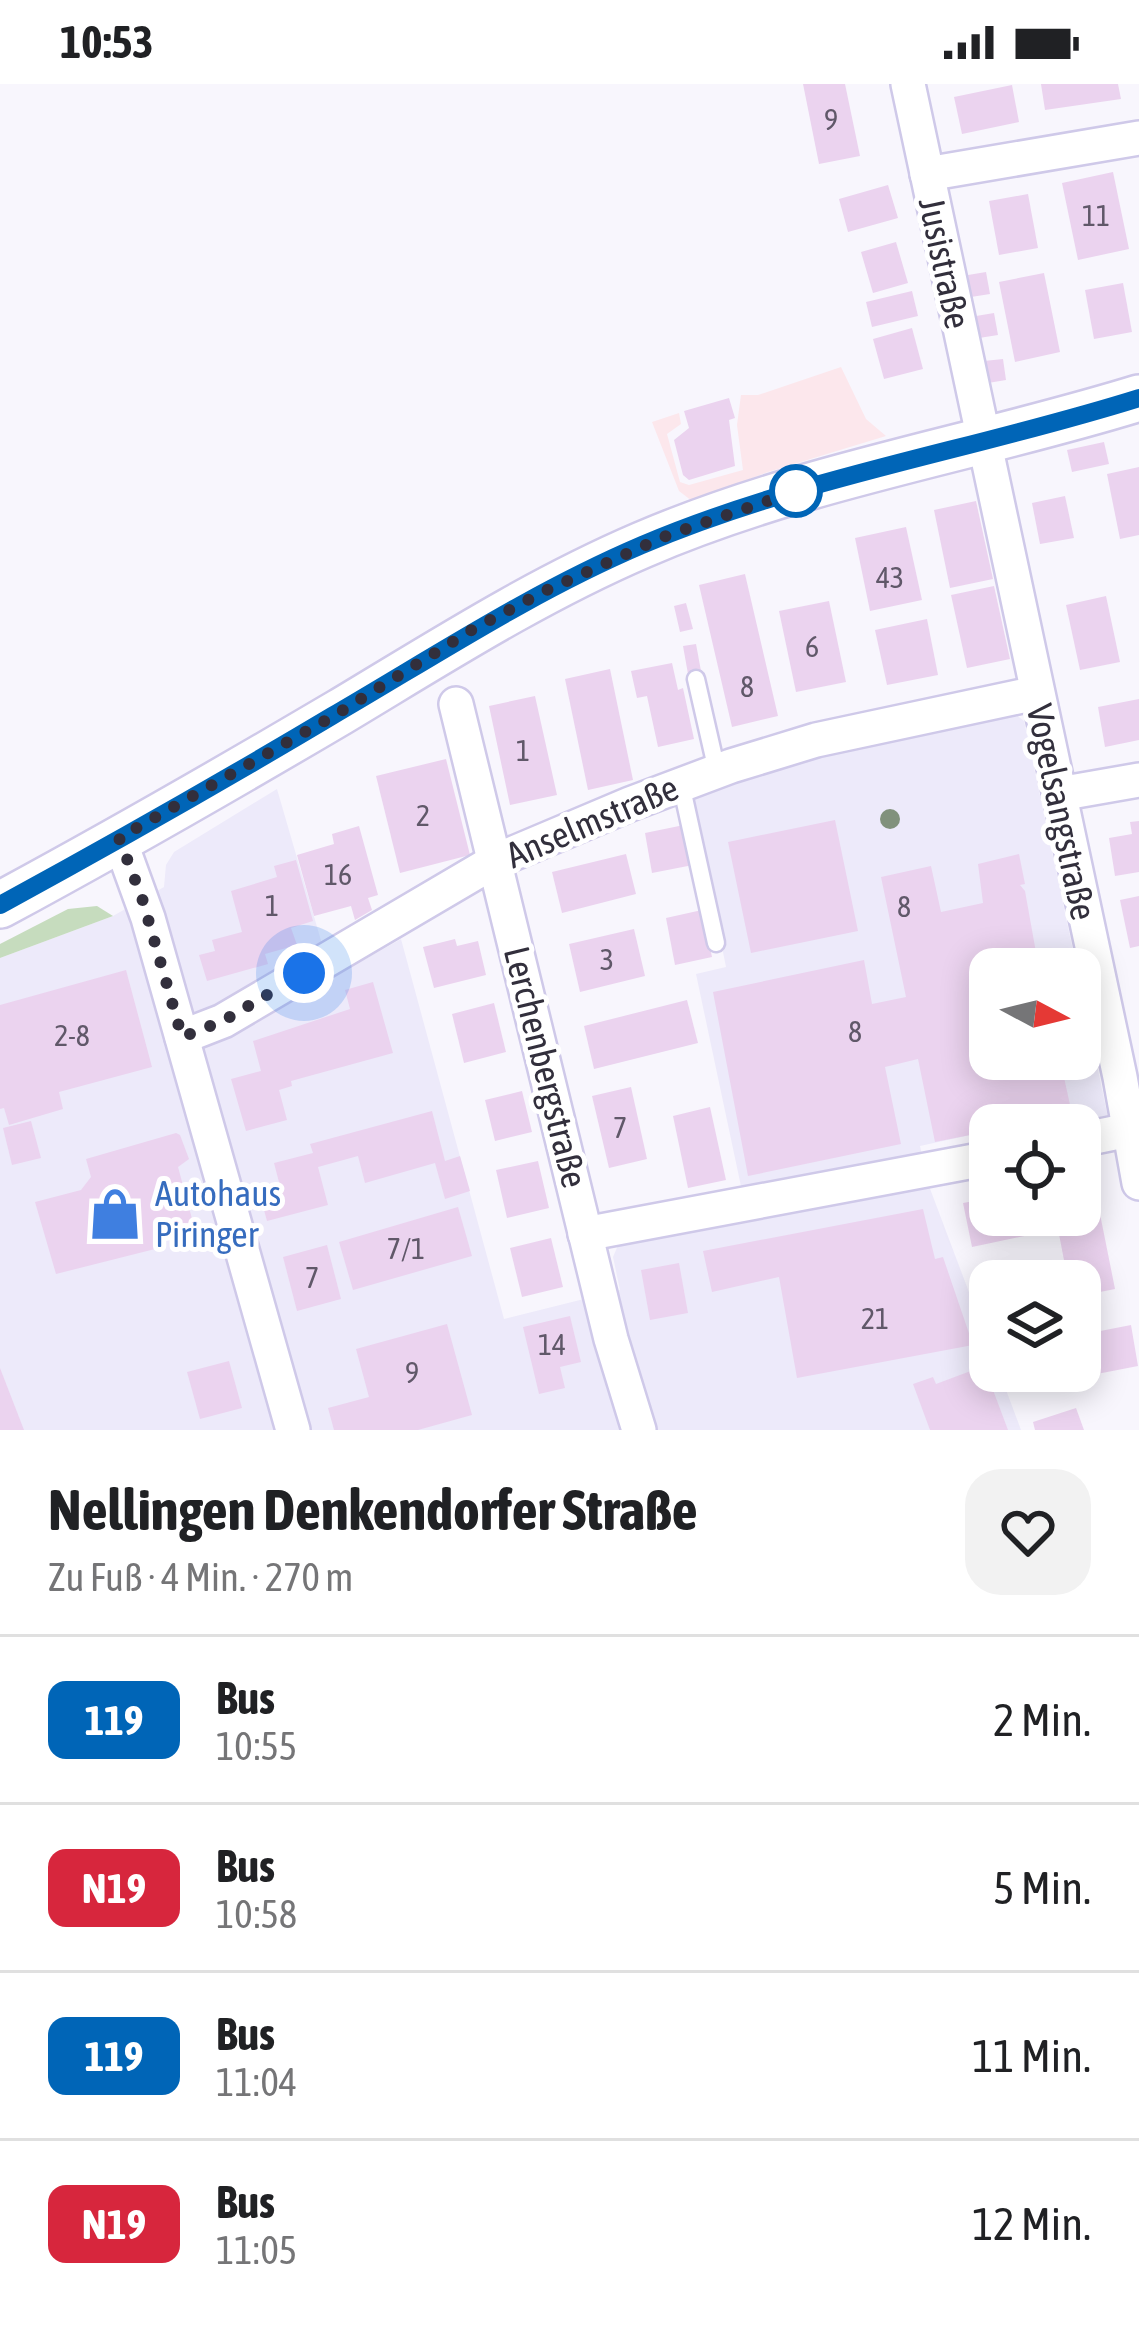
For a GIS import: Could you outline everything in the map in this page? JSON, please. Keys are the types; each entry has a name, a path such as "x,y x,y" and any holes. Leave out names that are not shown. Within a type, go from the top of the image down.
{"main road":[{"path":"0,904 335,715 475,628 602,563 782,495 1139,398"}],"street":[{"name":"Jusistraße","path":"908,84 982,442"},
{"path":"927,175 1139,138"},
{"name":"Vogelsangstraße","path":"982,442 1134,1129 1139,1183"},
{"name":"Anselmstraße","path":"182,1037 223,1021 496,861 681,784 816,740 1036,693"},
{"name":"Lerchenbergstraße","path":"456,704 585,1234 639,1430"},
{"path":"1059,794 1139,780"},
{"path":"119,838 142,898 293,1430"},
{"path":"1101,1136 1134,1129"},
{"path":"585,1234 969,1162"}],"lane":[{"path":"696,680 717,771"},
{"path":"681,784 716,943"}],"shaded area":[{"path":"841,367 866,419 886,436 692,501 679,491 652,422 679,413 681,424 667,434 680,482 689,485 743,470 737,425 741,395 758,395"},
{"path":"1015,714 1024,721 1073,948 969,948 969,1080 1100,1080 1108,1118 1101,1120 1101,1104 969,1104 969,1135 920,1146 929,1186 969,1292 969,1392 1007,1392 1021,1430 0,1430 0,958 113,916 164,887 166,865 174,852 277,789 322,944 337,975 401,939 504,1319 620,1290 613,1257 619,1243 742,1191 696,974 726,967 692,799 867,745"}],"green space":[{"path":"97,906 113,916 0,958 0,944 68,909"}],"building":[{"path":"803,84 845,84 860,156 819,164"},
{"path":"1041,84 1118,84 1121,99 1045,110"},
{"path":"1012,85 1019,122 962,134 954,97"},
{"path":"1113,172 1129,249 1078,260 1062,183"},
{"path":"888,185 898,218 848,232 839,199"},
{"path":"1028,194 1038,248 999,255 989,201"},
{"path":"896,242 908,283 873,293 861,252"},
{"path":"986,272 990,294 971,297 968,275"},
{"path":"1044,273 1060,352 1015,362 999,282"},
{"path":"1123,283 1132,332 1094,339 1085,290"},
{"path":"912,291 918,316 872,327 866,302"},
{"path":"994,313 998,335 979,338 976,316"},
{"path":"912,328 923,369 884,379 873,339"},
{"path":"1003,359 1006,380 988,383 984,361"},
{"path":"729,398 735,418 729,420 735,466 689,480 683,475 674,440 689,428 684,411"},
{"path":"1104,442 1109,464 1072,472 1067,450"},
{"path":"1139,467 1139,535 1120,539 1107,474"},
{"path":"1065,496 1074,538 1040,544 1032,503"},
{"path":"976,501 993,579 950,588 934,510"},
{"path":"906,527 922,600 870,611 855,538"},
{"path":"745,574 778,716 732,727 699,585"},
{"path":"994,586 1010,659 967,668 951,595"},
{"path":"1106,596 1120,662 1080,670 1066,605"},
{"path":"829,601 846,682 796,692 779,611"},
{"path":"686,603 693,629 680,632 674,606"},
{"path":"927,619 938,675 887,685 875,630"},
{"path":"696,644 701,671 688,674 683,646"},
{"path":"672,663 678,690 683,688 694,739 658,747 647,696 637,698 631,671"},
{"path":"610,669 633,780 588,790 565,679"},
{"path":"535,696 557,795 510,805 489,706"},
{"path":"1139,699 1139,740 1105,747 1098,707"},
{"path":"446,759 470,855 400,873 376,776"},
{"path":"835,820 858,931 751,953 728,842"},
{"path":"1139,821 1139,872 1115,876 1109,838 1132,834 1130,822"},
{"path":"684,825 693,865 652,873 645,833"},
{"path":"359,826 378,895 368,898 372,910 355,920 351,906 314,916 297,855 334,844 332,834"},
{"path":"626,854 636,894 562,913 552,872"},
{"path":"1019,854 1025,884 1020,885 1035,948 969,948 969,1080 1065,1080 1070,1104 969,1104 969,1135 935,1142 918,1059 885,1067 901,1144 748,1176 713,992 864,960 872,1004 906,997 881,877 931,866 941,912 983,903 978,864"},
{"path":"296,860 313,921 291,928 297,945 265,954 268,964 207,981 199,955 215,951 212,940 242,932 231,891 277,877 274,866"},
{"path":"1139,896 1139,946 1130,948 1120,900"},
{"path":"702,910 712,957 675,965 666,918"},
{"path":"634,929 645,976 580,992 569,944"},
{"path":"455,939 457,946 478,941 486,975 434,988 423,947"},
{"path":"126,970 152,1067 59,1092 63,1109 9,1125 4,1108 0,1109 0,1005"},
{"path":"373,982 393,1053 291,1081 292,1086 279,1090 287,1120 246,1131 231,1079 261,1071 253,1041 350,1009 345,990"},
{"path":"687,1000 698,1043 594,1069 584,1026"},
{"path":"494,1003 506,1052 464,1063 452,1014"},
{"path":"631,1087 647,1159 609,1168 592,1096"},
{"path":"522,1091 532,1132 495,1141 485,1100"},
{"path":"710,1107 726,1180 688,1188 673,1116"},
{"path":"432,1111 445,1161 460,1156 470,1191 445,1199 435,1163 365,1183 358,1156 318,1167 328,1205 267,1221 259,1192 280,1186 274,1163 313,1153 310,1144"},
{"path":"31,1121 41,1158 12,1165 3,1128"},
{"name":"Autohaus Piringer","path":"176,1133 189,1159 178,1167 194,1226 153,1239 155,1249 56,1274 35,1202 81,1190 91,1177 86,1159"},
{"path":"538,1161 549,1208 507,1218 496,1170"},
{"path":"969,1202 969,1232 963,1203"},
{"path":"458,1207 472,1256 353,1290 339,1242"},
{"path":"923,1209 935,1259 943,1257 969,1346 797,1378 779,1277 712,1292 703,1251"},
{"path":"1101,1219 1115,1289 1101,1292 1101,1260 1064,1260 1059,1236 1101,1236"},
{"path":"970,1236 1025,1236 972,1247"},
{"path":"551,1238 563,1287 522,1297 510,1248"},
{"path":"327,1245 341,1299 297,1311 283,1257"},
{"path":"679,1263 688,1313 650,1320 641,1270"},
{"path":"570,1316 581,1362 560,1367 565,1388 539,1394 523,1327"},
{"path":"447,1324 472,1415 418,1430 334,1430 328,1408 369,1397 356,1349"},
{"path":"1131,1325 1138,1366 1101,1373 1101,1331"},
{"path":"229,1361 242,1408 200,1419 187,1372"},
{"path":"0,1368 24,1430 0,1430"},
{"path":"969,1372 969,1392 994,1392 1008,1430 930,1430 913,1384 933,1377 936,1384"},
{"path":"1076,1408 1084,1430 1035,1430 1033,1422"}],"bus line":[{"name":"119","path":"0,905 239,771 475,628 622,554 782,495 1139,398"}],"place":[{"name":"Autohaus Piringer","path":"115,1214"}],"route":[{"path":"304,973 223,1021 182,1037 142,898 119,838 509,610 644,544 809,487 796,491"}]}
